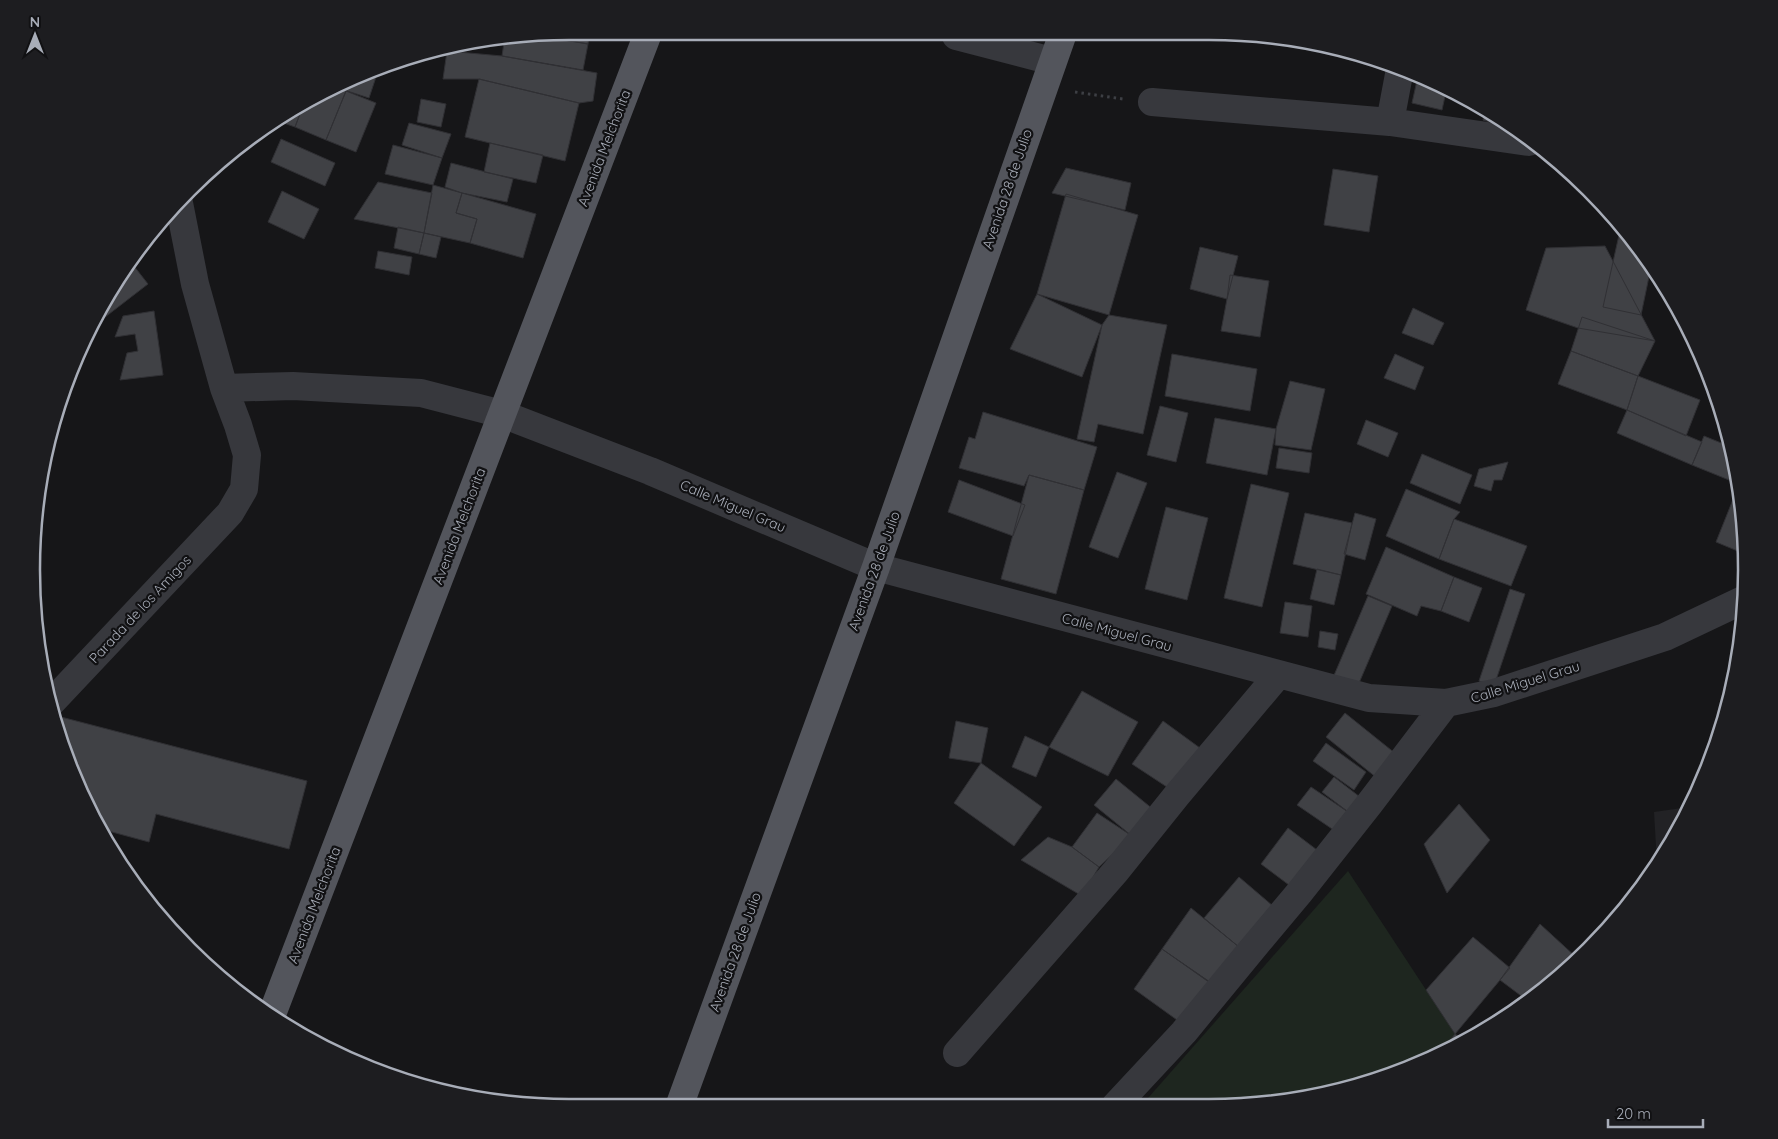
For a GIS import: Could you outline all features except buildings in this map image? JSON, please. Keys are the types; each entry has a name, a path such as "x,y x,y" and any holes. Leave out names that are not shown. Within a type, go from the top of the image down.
{"main road":[{"name":"Avenida Melchorita","path":"274,1009 645,40"},
{"name":"Avenida 28 de Julio","path":"682,1099 876,567 1042,88 1060,40"}],"street":[{"path":"971,40 1052,61"},
{"path":"1390,122 1399,75"},
{"path":"1152,102 1390,122 1519,141"},
{"name":"Parada de los Amigos","path":"56,698 230,513 244,489 247,456 224,388 195,284 180,210"},
{"name":"Calle Miguel Grau","path":"224,388 293,386 421,393 502,414 650,471 876,567 1369,698 1446,704 1494,694 1665,637 1737,603"},
{"path":"957,1053 1116,871 1176,795 1278,675"},
{"path":"1122,1099 1184,1032 1300,893 1446,704"}],"path":[{"path":"1042,88 1152,102"}],"shaded area":[{"path":"1681,808 1656,852 1654,812"},
{"path":"1348,871 1455,1034 1450,1040 1411,1059 1346,1081 1312,1089 1243,1098 1147,1099"}]}
